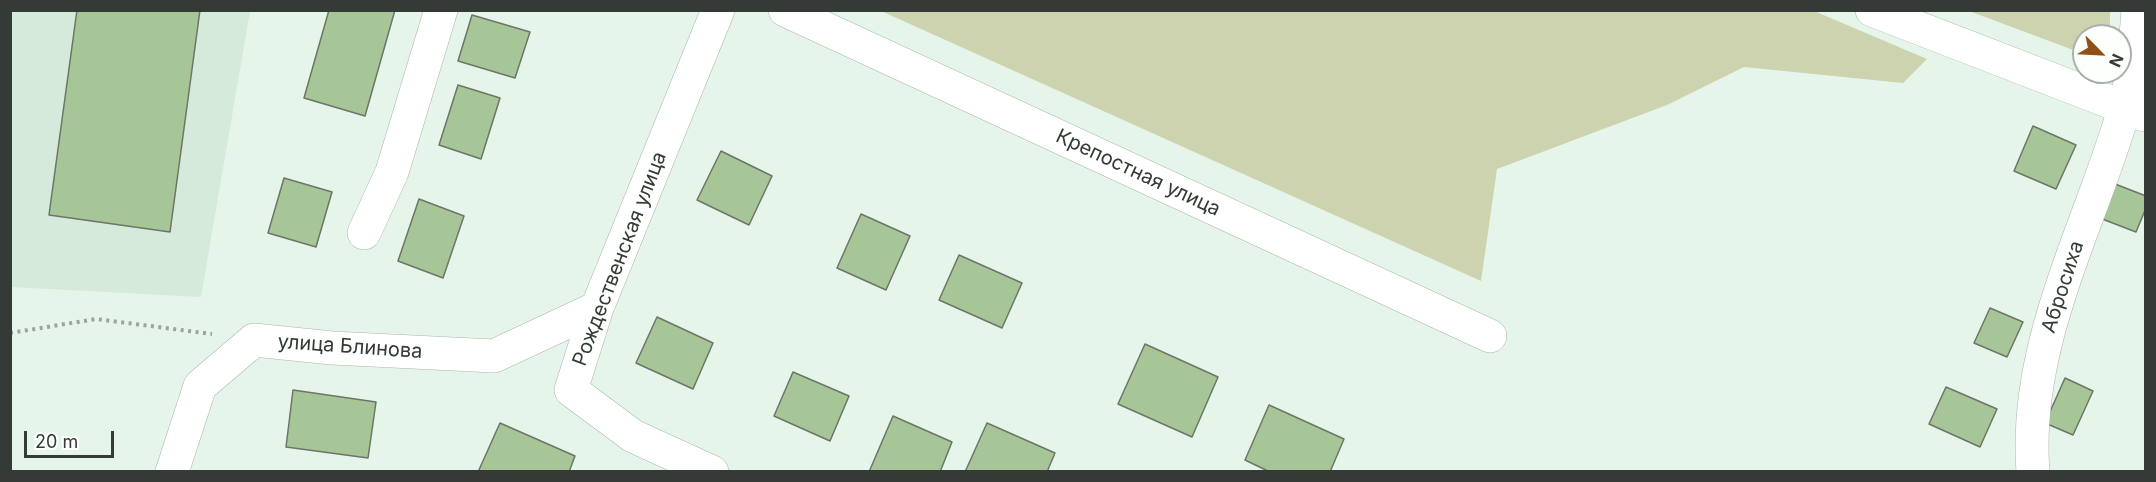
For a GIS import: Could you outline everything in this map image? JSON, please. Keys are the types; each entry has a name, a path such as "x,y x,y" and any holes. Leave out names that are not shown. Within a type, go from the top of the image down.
{"street":[{"path":"364,233 392,172 441,10"},
{"name":"Рождественская улица","path":"712,471 633,436 571,390 597,308 718,10"},
{"name":"Крепостная улица","path":"785,10 1490,336"},
{"path":"1872,10 2135,112"},
{"name":"Абросиха","path":"2033,471 2031,442 2047,329 2135,112 2138,10"},
{"name":"улица Блинова","path":"172,471 200,386 254,340 332,348 494,356 597,308"}],"path":[{"path":"10,333 96,319 254,340"}],"shaded area":[{"path":"10,11 250,11 201,297 11,287"}],"green space":[{"path":"881,11 1814,11 1927,59 1903,83 1744,67 1667,105 1497,169 1481,281"},
{"path":"1969,11 2110,11 2110,24 2072,24 2072,50"}],"building":[{"path":"77,10 200,10 170,232 49,215"},
{"path":"329,10 395,10 365,116 304,98"},
{"path":"472,15 530,32 515,78 458,61"},
{"path":"458,85 500,98 481,159 439,145"},
{"path":"2033,126 2076,145 2056,189 2014,171"},
{"path":"721,151 772,176 749,225 697,200"},
{"path":"284,178 332,192 316,247 268,233"},
{"path":"2110,182 2146,196 2146,208 2136,232 2097,217"},
{"path":"419,199 464,216 443,278 398,261"},
{"path":"861,214 910,236 886,290 837,268"},
{"path":"959,255 1022,283 1002,328 939,300"},
{"path":"1990,308 2023,322 2007,357 1974,343"},
{"path":"657,317 713,343 693,389 636,363"},
{"path":"1145,344 1218,377 1192,437 1118,404"},
{"path":"793,372 849,396 830,441 774,416"},
{"path":"2065,378 2093,391 2073,435 2045,423"},
{"path":"1946,387 1997,409 1980,447 1929,424"},
{"path":"293,390 376,402 368,458 286,447"},
{"path":"1269,405 1344,439 1330,472 1270,472 1245,460"},
{"path":"893,416 952,442 940,472 869,472"},
{"path":"500,423 575,456 569,472 478,472"},
{"path":"987,423 1055,453 1047,472 965,472"}]}
